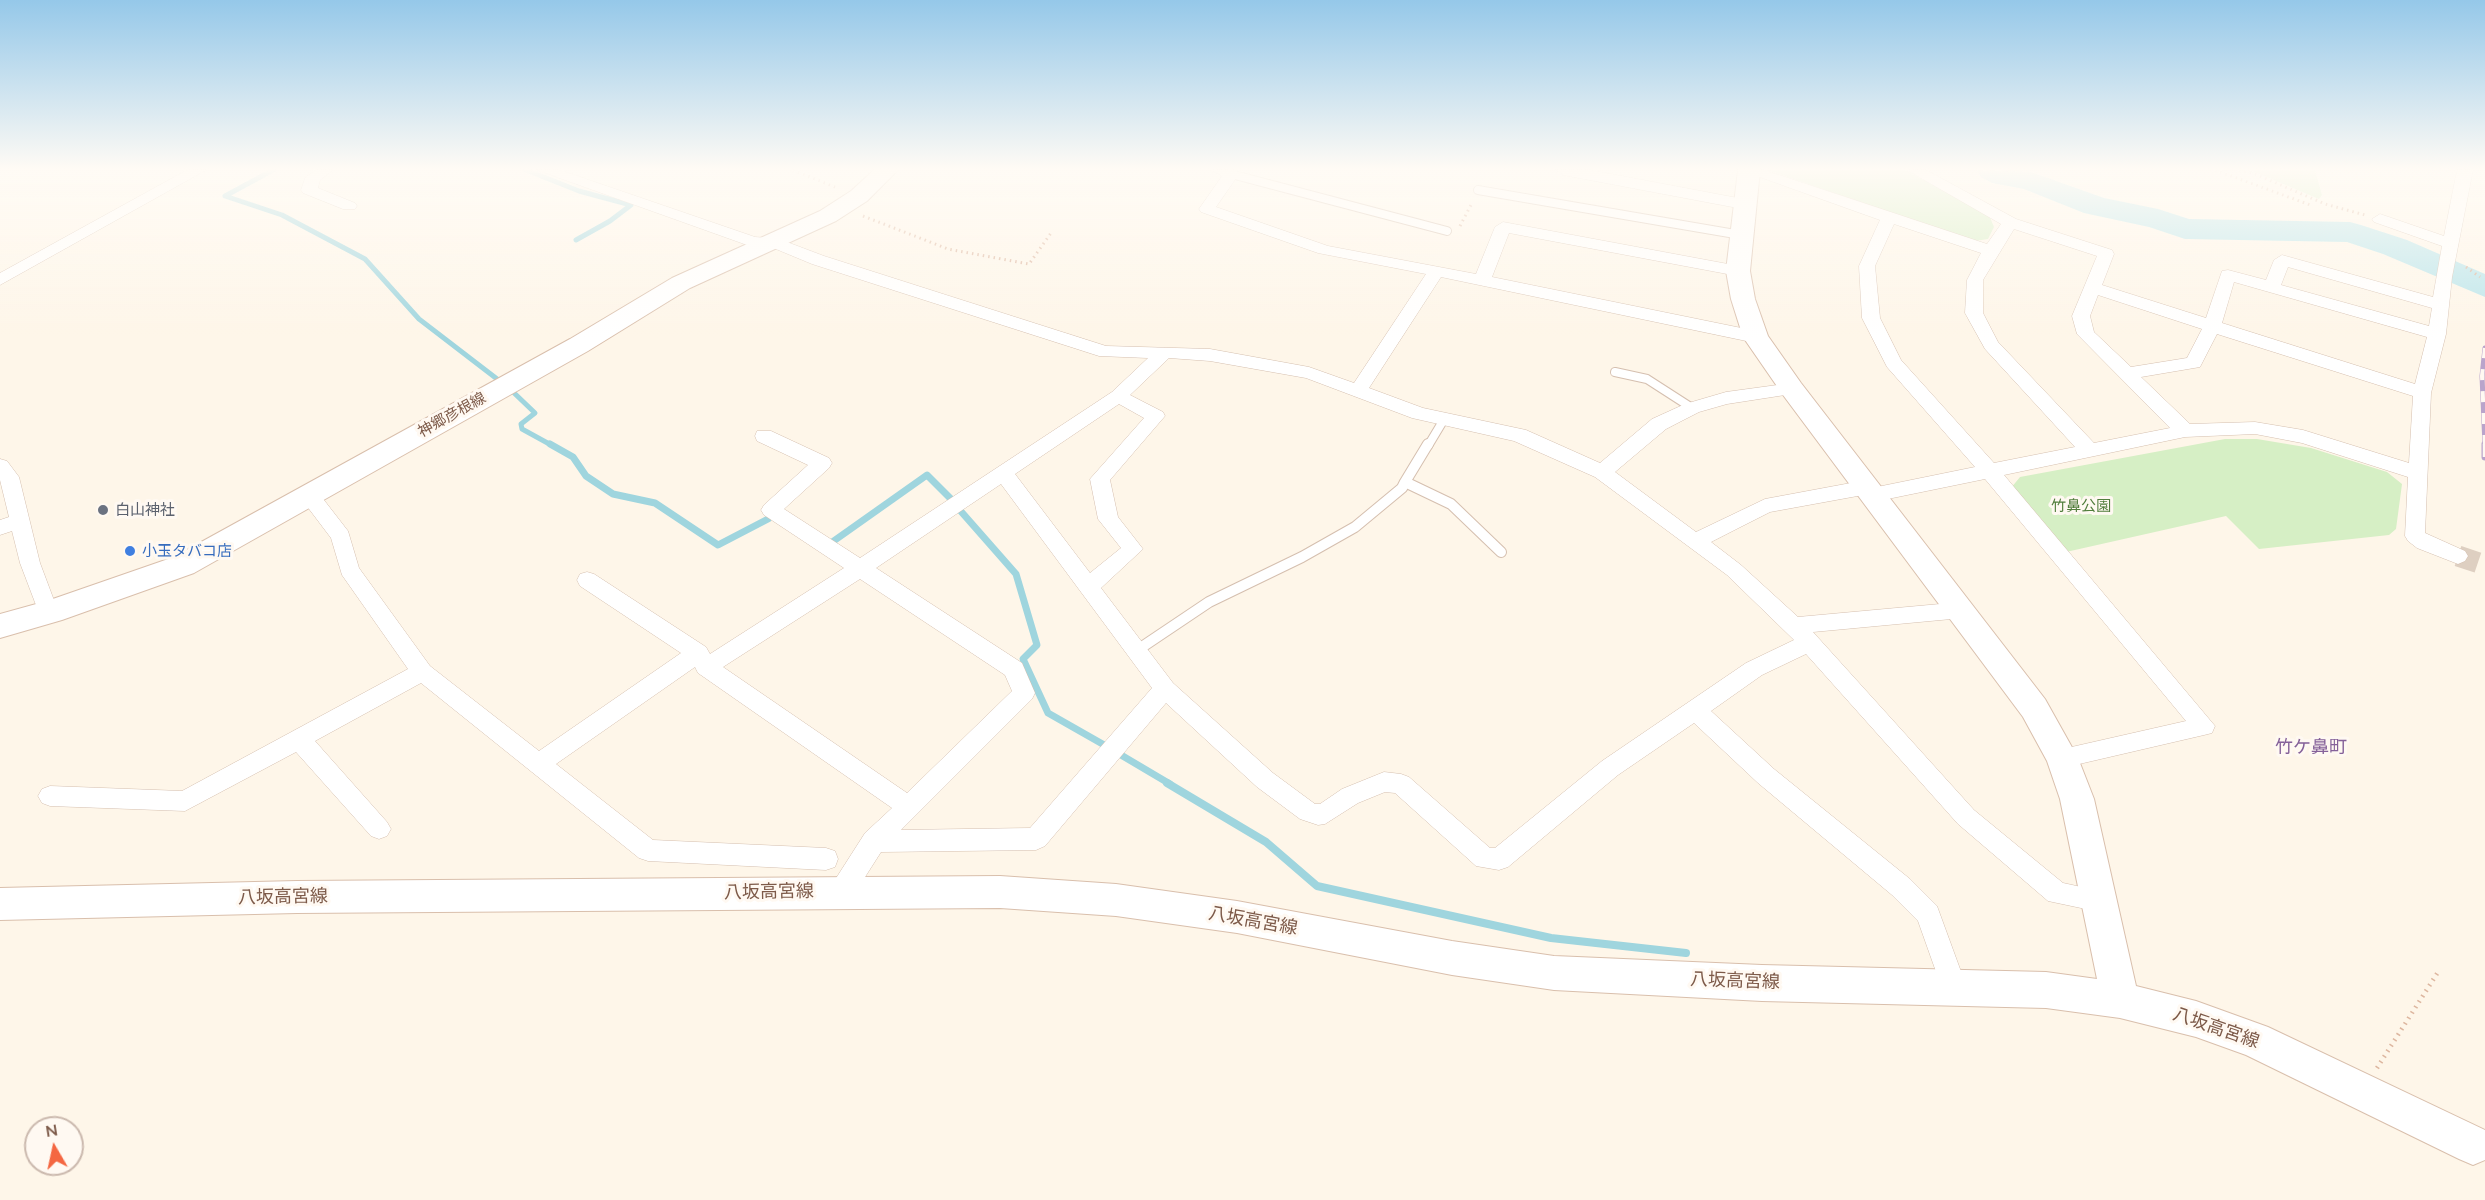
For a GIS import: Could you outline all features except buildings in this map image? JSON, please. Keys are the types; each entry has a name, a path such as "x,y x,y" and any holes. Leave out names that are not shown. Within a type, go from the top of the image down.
{"main road":[{"name":"神郷彦根線","path":"0,626 51,612 184,565 579,345 681,283 803,226"},
{"path":"1742,226 1738,271 1743,298 1756,337 1792,389 1962,610 2034,708 2062,758 2077,799 2120,1000"},
{"name":"八坂高宮線","path":"0,904 286,897 842,891 999,892 1116,900 1237,917 1452,958 1554,973 2046,990 2120,1000 2196,1019 2255,1040 2473,1145"}],"street":[{"path":"0,280 98,226"},
{"path":"707,226 753,242 773,242 818,260 1104,352 1165,352 1278,366 1359,389 1443,421 1519,435 1602,472 1734,570 1794,626 1966,817 2057,893 2100,902"},
{"path":"1257,226 1324,249 1756,337"},
{"path":"1885,226 1867,266 1871,318 1893,363 1990,472 2204,726 2062,758"},
{"path":"1919,226 1991,251"},
{"path":"2007,226 1976,280 1974,312 1990,345 2090,452"},
{"path":"2022,226 2106,254 2081,316 2086,334 2186,431"},
{"path":"2400,226 2452,244"},
{"path":"2455,226 2437,334 2422,393 2416,472 2415,536 2424,543 2458,556"},
{"path":"1482,280 1503,227 1738,271"},
{"path":"2271,289 2282,260 2441,305"},
{"path":"1359,389 1436,272"},
{"path":"2126,374 2194,363 2212,326 2228,275 2437,334"},
{"path":"2094,288 2422,393"},
{"path":"539,764 702,660 860,569 1118,396 1165,352"},
{"path":"1602,472 1659,424 1692,408 1726,398 1792,389"},
{"path":"1088,588 1133,549 1108,519 1100,478 1156,416 1118,396"},
{"path":"1695,541 1766,506 1990,472 2186,431 2255,428 2303,436 2416,472"},
{"path":"764,436 822,463 771,510 1014,669 1024,693 874,840 842,891"},
{"path":"0,466 9,477 30,563 46,607 51,612"},
{"path":"1003,472 1166,689 1265,780 1308,812 1325,814 1350,796 1384,782 1401,784 1485,858 1499,860 1610,768 1754,669 1809,644"},
{"path":"310,496 341,537 350,570 422,672 648,850 826,859"},
{"path":"0,528 20,520"},
{"path":"587,580 908,806"},
{"path":"1794,626 1962,610"},
{"path":"50,796 185,801 422,672"},
{"path":"874,840 1036,838 1166,689"},
{"path":"1695,710 1766,776 1901,887 1928,914 1954,988"},
{"path":"300,740 379,829"}],"lane":[{"path":"1428,226 1447,231"},
{"path":"1693,226 1741,234"},
{"path":"1615,372 1647,379 1692,408"},
{"path":"1136,651 1209,602 1302,557 1355,527 1402,488 1443,421"},
{"path":"1405,482 1451,504 1501,552"}],"path":[{"path":"885,226 948,249 1029,264 1051,233"},
{"path":"1457,231 1460,226"},
{"path":"2362,1092 2438,972"}],"green space":[{"path":"1931,226 1994,226 1988,239 1975,241"},
{"name":"竹鼻公園","path":"2225,439 2257,439 2311,448 2387,472 2402,484 2396,529 2389,535 2259,549 2226,516 2066,552 2011,488 2020,477"}],"waterway":[{"path":"303,226 365,259 419,319 501,382"},
{"path":"576,240 601,226"},
{"path":"2177,226 2185,229 2350,232 2395,247 2485,287"},
{"path":"511,390 535,413 521,424 522,429 553,446"},
{"path":"550,444 573,457 586,476 613,494 655,503 718,545 768,519"},
{"path":"828,545 927,475 951,499"},
{"path":"958,508 1016,574 1037,645 1023,659 1048,713 1106,746"},
{"path":"1121,755 1170,784"},
{"path":"1167,783 1266,842 1317,886 1551,938 1686,953"}],"tunnel":[{"path":"2458,556 2485,565"}],"railway":[{"path":"2485,348 2482,376 2485,446"},
{"path":"2485,446 2485,457"}],"place":[{"name":"白山神社","path":"103,510"},
{"name":"小玉タバコ店","path":"130,551"}],"district":[{"name":"竹ケ鼻町","path":"2311,748"}]}
